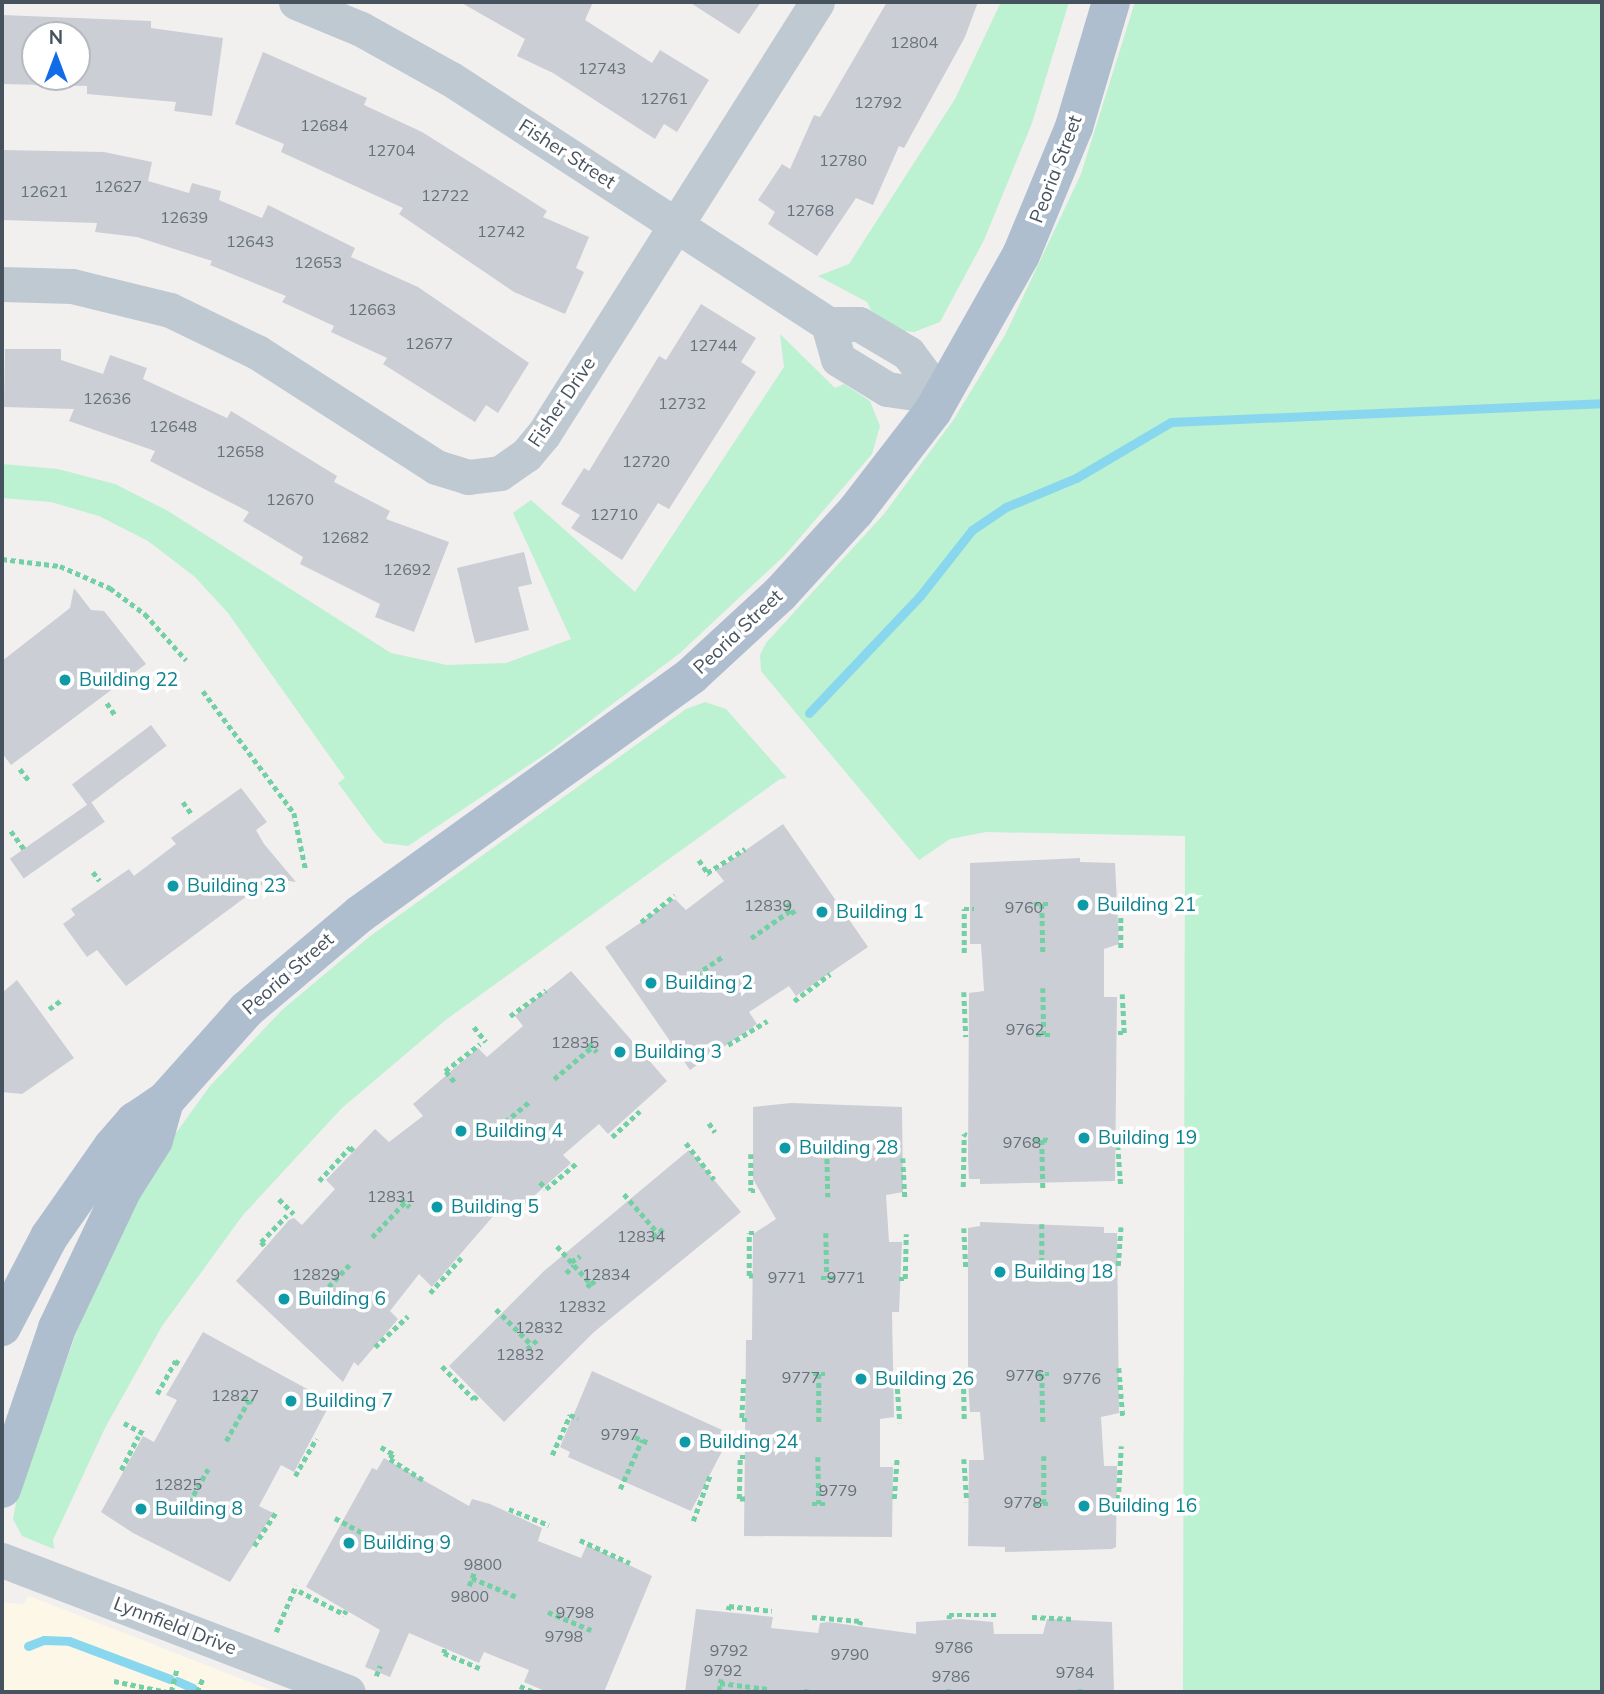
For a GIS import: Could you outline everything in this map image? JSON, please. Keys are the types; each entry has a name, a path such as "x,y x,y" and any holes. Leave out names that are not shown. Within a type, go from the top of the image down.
{"main road":[{"name":"Peoria Street","path":"2,1327 49,1237 91,1174 135,1121 165,1101 246,1010 321,944 666,695 734,638 855,512 941,397 1040,214 1081,107 1111,2"},
{"name":"Peoria Street","path":"2,1489 57,1328 123,1189 154,1140 165,1101"}],"street":[{"name":"Fisher Street","path":"296,2 361,29 434,68 828,324 859,324 908,353 941,397"},
{"name":"Fisher Drive","path":"2,284 72,286 187,316 257,352 436,467 479,478 508,469 534,446 677,226 817,2"},
{"name":"Lynnfield Drive","path":"2,1560 362,1684"}],"path":[{"path":"2,559 60,566 110,588 145,614 186,660"},
{"path":"203,691 294,813 306,871"},
{"path":"107,703 115,715"},
{"path":"20,769 30,782"},
{"path":"183,802 191,813"},
{"path":"11,831 25,850"},
{"path":"699,860 708,874 745,849"},
{"path":"93,872 100,881"},
{"path":"641,922 675,895"},
{"path":"787,903 796,916"},
{"path":"1034,904 1050,904"},
{"path":"1042,904 1043,953"},
{"path":"964,953 967,934 964,909 974,909"},
{"path":"1107,909 1121,909 1121,949"},
{"path":"751,938 791,910"},
{"path":"682,984 722,957"},
{"path":"794,1001 830,974"},
{"path":"678,978 687,992"},
{"path":"1036,1035 1047,1035 1044,988"},
{"path":"510,1016 546,990"},
{"path":"964,992 967,1003 966,1037"},
{"path":"1118,1033 1124,1033 1120,1004 1122,994"},
{"path":"49,1009 60,1001"},
{"path":"728,1045 767,1021"},
{"path":"454,1082 445,1071 483,1043 474,1027"},
{"path":"554,1079 591,1045 597,1052"},
{"path":"492,1133 529,1102"},
{"path":"612,1136 640,1111"},
{"path":"709,1123 715,1132"},
{"path":"487,1127 497,1139"},
{"path":"963,1187 966,1171 964,1134 967,1135"},
{"path":"1034,1139 1050,1140"},
{"path":"1042,1140 1043,1188"},
{"path":"685,1143 714,1179"},
{"path":"1118,1145 1118,1175 1121,1184"},
{"path":"319,1181 331,1171 350,1147 354,1151"},
{"path":"820,1150 835,1150"},
{"path":"827,1150 828,1197"},
{"path":"751,1154 751,1191 755,1191"},
{"path":"903,1158 905,1198"},
{"path":"540,1182 546,1189 578,1162"},
{"path":"624,1194 656,1235 663,1229"},
{"path":"279,1199 294,1214"},
{"path":"372,1237 403,1200 410,1207"},
{"path":"264,1246 261,1242 284,1222 287,1215"},
{"path":"1042,1224 1042,1272"},
{"path":"1118,1266 1121,1227"},
{"path":"964,1228 966,1269"},
{"path":"753,1276 749,1276 749,1233 756,1233"},
{"path":"826,1233 824,1278 834,1278"},
{"path":"899,1279 905,1279 906,1234"},
{"path":"557,1246 589,1286 598,1278"},
{"path":"566,1273 580,1256"},
{"path":"430,1293 461,1258"},
{"path":"317,1299 349,1265"},
{"path":"1034,1272 1050,1272"},
{"path":"312,1294 323,1305"},
{"path":"496,1309 529,1347 537,1340"},
{"path":"375,1346 408,1316"},
{"path":"158,1394 175,1361 180,1364"},
{"path":"442,1366 454,1375 474,1399 477,1396"},
{"path":"1119,1368 1122,1418"},
{"path":"964,1419 967,1405 963,1373 969,1374"},
{"path":"819,1374 819,1422"},
{"path":"1043,1422 1039,1374 1049,1374"},
{"path":"744,1379 742,1420 747,1420"},
{"path":"897,1380 900,1423"},
{"path":"164,1381 171,1385"},
{"path":"226,1441 251,1401 243,1396"},
{"path":"552,1455 570,1415 578,1418"},
{"path":"124,1423 145,1434"},
{"path":"121,1470 138,1436"},
{"path":"635,1437 649,1443"},
{"path":"295,1476 316,1439"},
{"path":"620,1489 642,1440"},
{"path":"1118,1500 1121,1446"},
{"path":"381,1447 393,1454 390,1460 425,1481"},
{"path":"1034,1504 1047,1504 1044,1456"},
{"path":"745,1499 739,1499 742,1471 740,1457 748,1457"},
{"path":"812,1504 822,1504 818,1457"},
{"path":"894,1499 897,1457"},
{"path":"964,1459 967,1502"},
{"path":"185,1510 208,1469"},
{"path":"693,1521 710,1475"},
{"path":"179,1507 192,1514"},
{"path":"509,1509 532,1521 549,1525"},
{"path":"254,1546 276,1512"},
{"path":"335,1518 380,1544"},
{"path":"580,1541 630,1563"},
{"path":"469,1586 473,1576 517,1597"},
{"path":"281,1622 297,1588 344,1614 346,1609"},
{"path":"729,1611 729,1606 762,1612 772,1611"},
{"path":"548,1612 591,1631"},
{"path":"949,1619 949,1615 997,1615"},
{"path":"985,1615 985,1622"},
{"path":"812,1617 860,1621 860,1625"},
{"path":"1032,1617 1074,1619"},
{"path":"445,1649 444,1653 480,1668"},
{"path":"362,1684 380,1666"},
{"path":"114,1681 115,1678 169,1692 177,1668"},
{"path":"197,1692 203,1678"},
{"path":"719,1691 720,1681 768,1689"},
{"path":"520,1686 534,1690"},
{"path":"804,1691 811,1692"}],"shaded area":[{"path":"29,1596 275,1692 2,1692 2,1603 23,1604"}],"green space":[{"path":"1001,2 1069,2 1032,123 984,240 940,322 914,332 903,331 873,314 867,302 818,276 849,264 955,99"},
{"path":"1135,2 1602,2 1602,1692 1183,1692 1185,836 986,832 950,839 919,860 761,671 760,655 766,643 884,514 954,419 1005,335 1081,174"},
{"path":"780,334 835,388 844,384 870,401 880,426 872,454 785,555 680,653 550,751 408,846 384,843 374,832 338,783 345,778 228,613 195,577 148,541 99,516 51,502 2,498 2,464 58,469 115,484 168,511 391,653 447,665 506,663 571,639 513,513 531,500 635,592 784,367"},
{"path":"705,702 726,709 787,778 780,779 447,1019 342,1108 243,1215 162,1326 105,1428 53,1540 54,1549 22,1536 13,1519 17,1497 100,1267 168,1144 210,1086 282,1010 369,937 686,709"}],"building":[{"path":"460,2 593,2 585,20 652,63 660,50 709,80 677,132 664,124 655,139 553,73 517,56 525,39"},
{"path":"689,2 761,2 739,34"},
{"path":"887,2 978,2 965,37 904,148 899,146 873,205 856,198 817,256 768,224 775,212 758,200 782,164 790,169 814,115 820,117"},
{"path":"2,15 151,21 151,28 223,38 212,116 174,111 176,102 87,94 87,91 91,91 91,21 21,21 21,84 2,84"},
{"path":"263,52 367,98 364,105 422,132 547,211 543,217 589,237 576,268 584,272 565,314 514,292 399,214 403,208 281,152 284,144 235,124"},
{"path":"2,150 104,152 152,162 148,181 189,193 192,183 221,191 219,200 262,218 268,205 355,248 351,257 418,287 529,363 498,413 486,405 475,422 383,364 387,358 331,332 334,326 282,302 286,296 210,265 212,261 137,237 95,232 97,223 2,220"},
{"path":"701,304 756,338 741,362 756,372 669,509 658,503 622,560 571,528 580,515 561,504 584,468 589,471 659,356 666,360"},
{"path":"5,349 61,349 61,360 103,374 110,355 147,368 143,379 227,418 231,411 337,476 334,482 390,511 386,519 449,542 414,632 375,617 380,604 300,564 303,557 243,521 249,512 150,461 155,451 69,421 74,409 4,407"},
{"path":"524,552 532,584 518,587 529,630 475,643 457,568"},
{"name":"Building 22","path":"74,588 91,610 104,611 146,664 11,765 2,753 2,661 70,608"},
{"path":"151,725 167,746 88,805 72,785"},
{"name":"Building 23","path":"241,788 267,822 256,830 264,844 296,882 271,878 126,986 97,950 87,957 63,924 75,915 71,909 129,869 134,876 176,844 171,838"},
{"path":"91,802 105,822 24,878 10,859"},
{"path":"783,824 868,947 796,996 789,986 749,1012 757,1024 690,1070 605,947 675,899 686,910 724,881 716,871"},
{"path":"1080,858 1080,862 1115,863 1119,944 1104,949 1104,997 1117,997 1115,1181 980,1184 980,1179 969,1179 968,1159 969,993 984,991 981,944 970,944 970,863"},
{"path":"571,971 667,1081 608,1134 599,1124 563,1155 571,1163 526,1203 508,1215 501,1207 432,1287 419,1274 390,1311 398,1319 358,1366 354,1362 343,1382 236,1281 289,1220 294,1218 302,1225 335,1189 326,1180 375,1129 389,1142 423,1116 413,1104 478,1048 487,1057 523,1026 515,1016"},
{"path":"17,980 74,1058 22,1094 2,1092 2,993"},
{"path":"791,1103 902,1107 903,1192 886,1195 889,1242 902,1242 899,1312 892,1312 894,1417 880,1419 880,1467 893,1467 892,1537 744,1536 746,1340 752,1340 753,1234 776,1219 753,1179 753,1107"},
{"path":"689,1150 741,1212 594,1332 504,1422 449,1366 544,1271"},
{"path":"980,1222 1104,1227 1104,1233 1117,1233 1119,1413 1101,1417 1104,1466 1117,1466 1116,1547 1112,1549 1005,1552 1005,1547 968,1546 969,1460 984,1460 980,1412 970,1412 968,1381 968,1228 980,1226"},
{"path":"203,1332 331,1402 294,1472 281,1465 259,1506 273,1513 230,1582 133,1533 101,1512 143,1436 154,1442 177,1400 166,1395"},
{"name":"Building 24","path":"592,1371 731,1434 691,1511 568,1457 570,1452 560,1447"},
{"path":"384,1458 469,1506 472,1499 490,1504 542,1528 538,1541 581,1558 587,1545 652,1576 604,1692 547,1692 524,1682 529,1670 484,1652 479,1663 409,1633 390,1677 365,1667 380,1630 306,1587 372,1468 377,1470"},
{"path":"696,1609 773,1617 771,1628 818,1633 820,1623 828,1622 916,1634 916,1622 960,1619 993,1622 994,1634 1043,1634 1047,1619 1112,1622 1114,1692 685,1692"}],"waterway":[{"path":"809,713 920,596 972,530 1006,507 1076,478 1171,422 1602,403"},
{"path":"28,1646 44,1640 69,1641 170,1679"},
{"path":"177,1681 193,1688"}],"place":[{"name":"Building 22","path":"65,680"},
{"name":"Building 23","path":"173,886"},
{"name":"Building 21","path":"1083,905"},
{"name":"Building 1","path":"822,912"},
{"name":"Building 2","path":"651,983"},
{"name":"Building 3","path":"620,1052"},
{"name":"Building 4","path":"461,1131"},
{"name":"Building 19","path":"1084,1138"},
{"name":"Building 28","path":"785,1148"},
{"name":"Building 5","path":"437,1207"},
{"name":"Building 18","path":"1000,1272"},
{"name":"Building 6","path":"284,1299"},
{"name":"Building 26","path":"861,1379"},
{"name":"Building 7","path":"291,1401"},
{"name":"Building 24","path":"685,1442"},
{"name":"Building 16","path":"1084,1506"},
{"name":"Building 8","path":"141,1509"},
{"name":"Building 9","path":"349,1543"}]}
